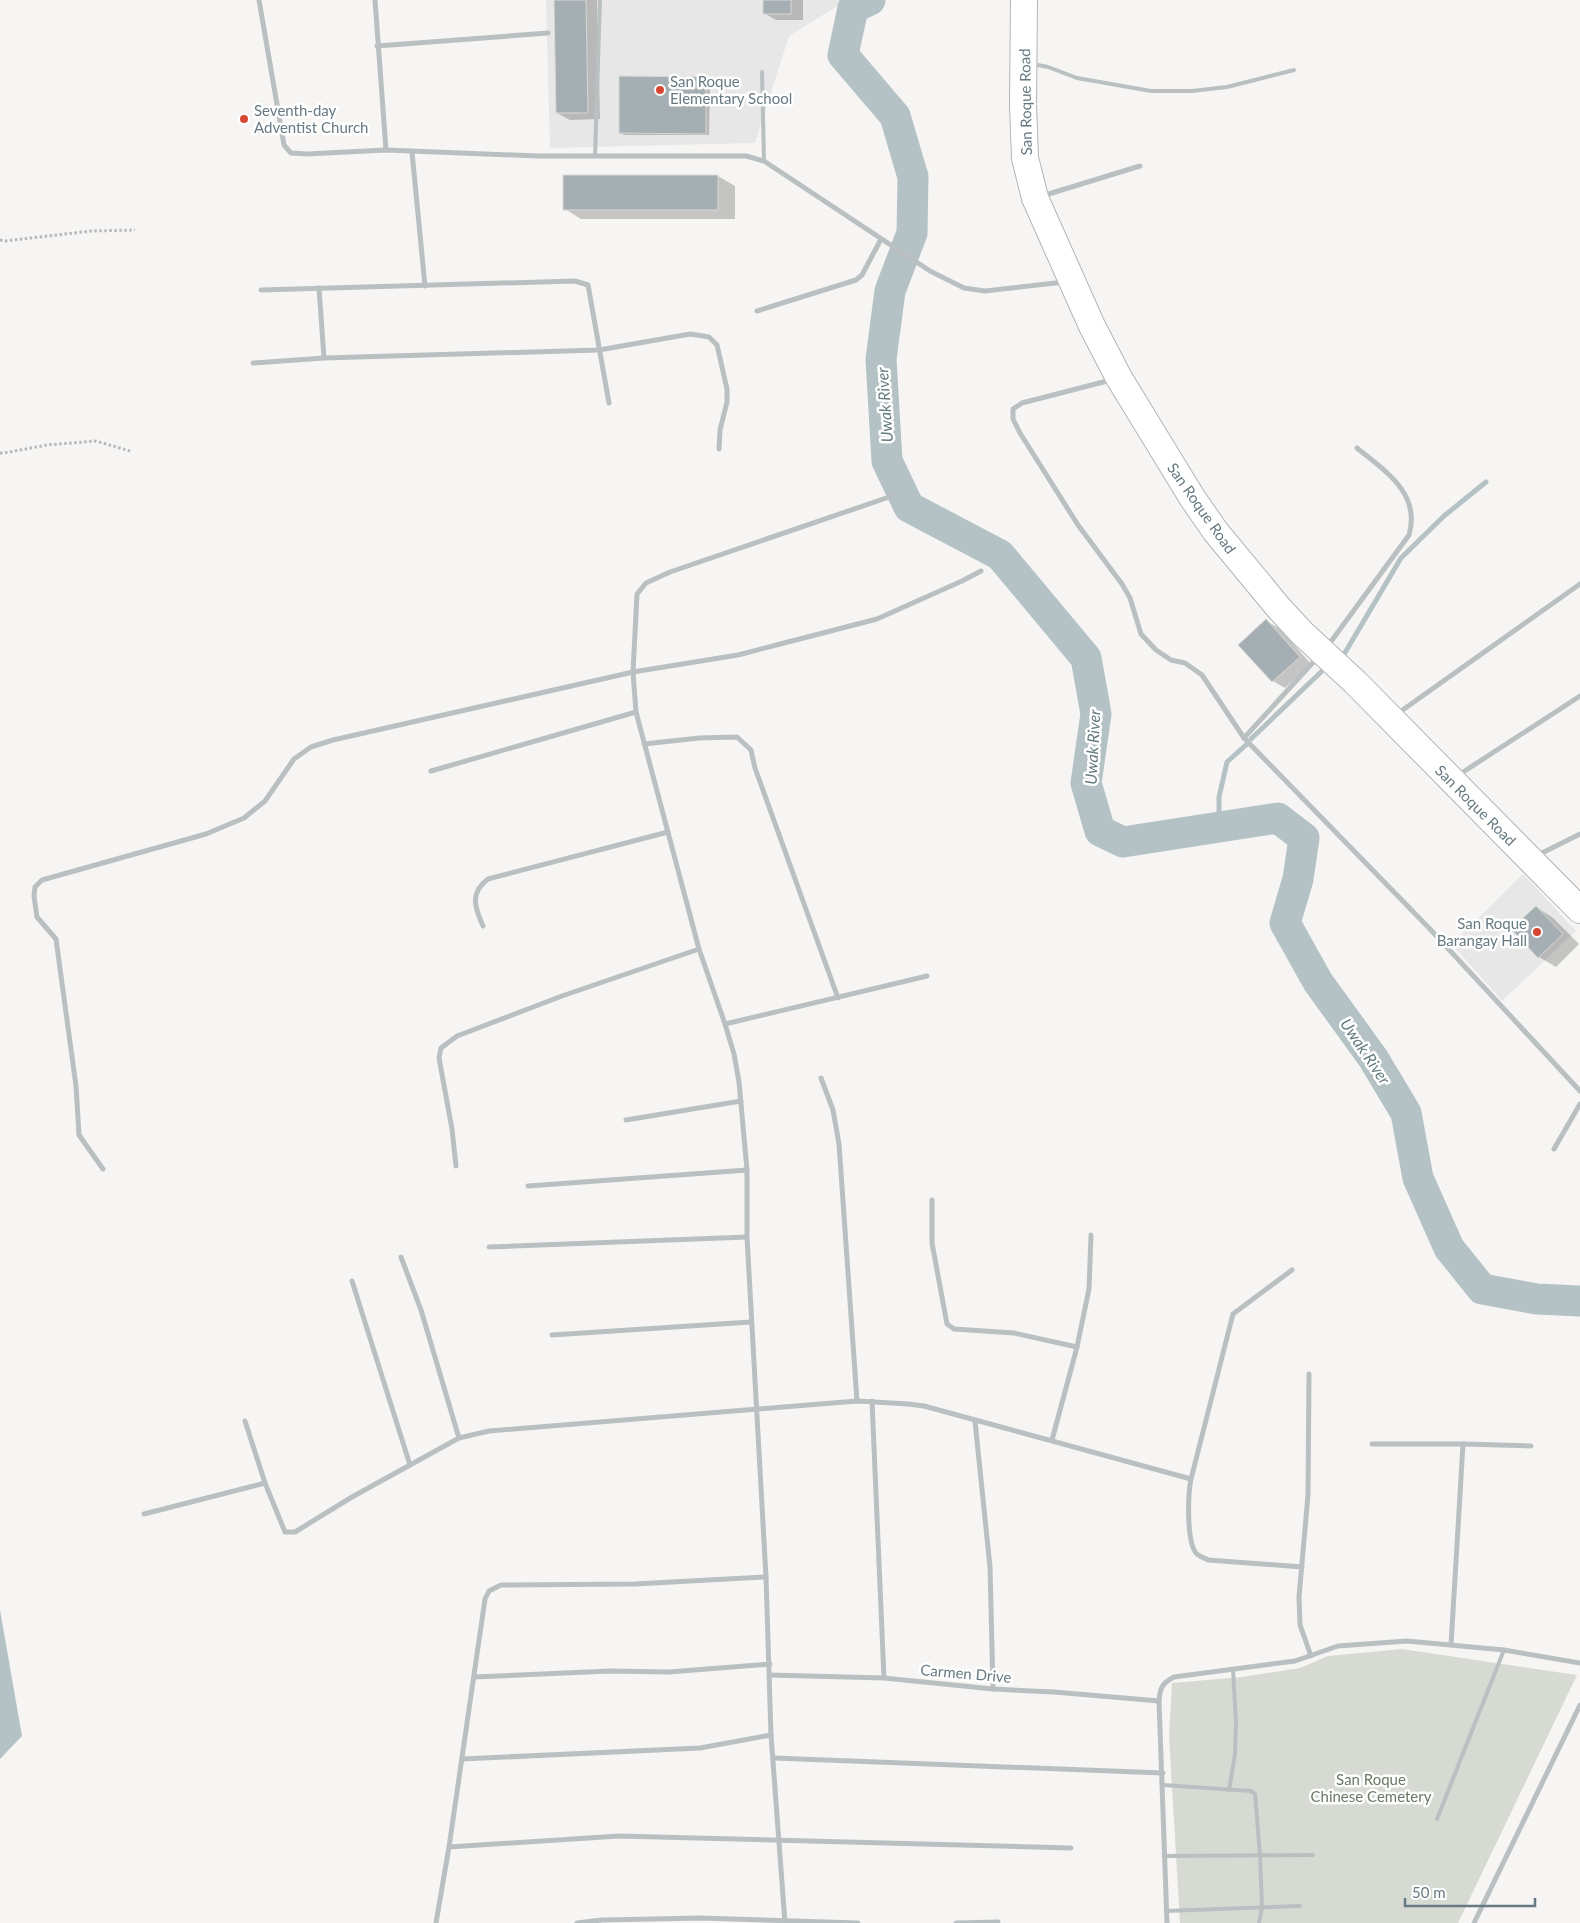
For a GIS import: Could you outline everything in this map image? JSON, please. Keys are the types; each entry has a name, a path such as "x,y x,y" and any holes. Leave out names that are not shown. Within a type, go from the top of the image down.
{"street":[{"path":"259,0 284,145 291,153 386,150 595,156 746,156 764,161 892,247 930,271 964,288 986,291 1073,281"},
{"path":"375,0 386,150"},
{"name":"San Roque Road","path":"1024,0 1023,105 1025,158 1035,198 1092,326 1119,378 1193,499 1216,532 1278,607 1322,652 1355,682 1580,910"},
{"path":"377,46 548,33"},
{"path":"412,152 425,286"},
{"path":"1035,198 1140,166"},
{"path":"757,311 856,280 862,275 881,239"},
{"path":"261,290 575,281 588,285 609,403"},
{"path":"319,288 324,358"},
{"path":"253,363 324,358 599,350 690,334 709,337 716,345 727,389 727,402 720,430 719,449"},
{"path":"1119,378 1022,403 1013,409 1013,419 1078,525 1130,598 1141,634 1156,650 1171,660 1186,663 1202,675 1244,738 1430,928 1580,1092"},
{"path":"1244,738 1322,652 1409,535 1412,526 1409,500 1390,474 1357,448"},
{"path":"785,1921 771,1735 766,1577 747,1236 747,1170 741,1101 734,1054 699,949 636,712 633,672 638,594 646,584 670,572 895,495"},
{"path":"103,1169 79,1135 76,1086 56,939 37,917 34,896 35,887 42,880 206,834 244,818 265,801 294,760 311,747 333,740 633,672 738,655 877,618 962,581 981,570"},
{"path":"1391,719 1580,584"},
{"path":"1451,779 1580,696"},
{"path":"431,771 636,712"},
{"path":"644,744 699,738 737,737 751,750 755,768 838,998"},
{"path":"483,926 475,902 476,892 488,879 668,832"},
{"path":"1531,859 1580,834"},
{"path":"456,1166 452,1129 439,1058 441,1048 457,1036 562,996 699,949"},
{"path":"725,1024 927,976"},
{"path":"821,1078 833,1110 839,1144 857,1401"},
{"path":"626,1120 741,1101"},
{"path":"1554,1149 1580,1104"},
{"path":"528,1186 747,1170"},
{"path":"932,1200 932,1243 947,1324 954,1329 1014,1334 1077,1347"},
{"path":"1052,1440 1077,1347 1089,1289 1091,1234"},
{"path":"489,1247 747,1236"},
{"path":"401,1257 421,1310 459,1438"},
{"path":"1292,1270 1233,1314 1191,1479 1189,1514 1192,1546 1197,1554 1208,1560 1302,1567"},
{"path":"352,1281 410,1465"},
{"path":"552,1335 751,1322"},
{"path":"1309,1374 1308,1495 1299,1597 1300,1625 1310,1656"},
{"path":"245,1421 265,1483 285,1532 290,1533 295,1532 352,1497 459,1438 489,1431 530,1426 857,1401 924,1406 1191,1479"},
{"path":"872,1401 884,1678"},
{"path":"975,1421 990,1567 993,1690"},
{"path":"1372,1444 1531,1446"},
{"path":"1451,1645 1463,1444"},
{"path":"144,1514 265,1483"},
{"path":"436,1923 485,1599 489,1591 501,1585 636,1584 766,1577"},
{"path":"1167,1923 1159,1701 1160,1689 1163,1683 1174,1676 1295,1661 1338,1646 1370,1643 1407,1642 1504,1650 1580,1663"},
{"path":"474,1677 610,1671 669,1672 770,1664"},
{"name":"Carmen Drive","path":"770,1675 884,1678 993,1690 1054,1692 1159,1701"},
{"path":"1474,1923 1580,1705"},
{"path":"462,1759 700,1748 771,1735"},
{"path":"774,1758 1162,1774"},
{"path":"449,1847 619,1836 1071,1848"},
{"path":"577,1923 602,1920 700,1918 858,1923"},
{"path":"956,1923 998,1922"}],"lane":[{"path":"595,156 600,0"},
{"path":"1024,63 1048,67 1078,78 1151,91 1227,87 1294,70"},
{"path":"762,72 764,161"},
{"path":"1437,1819 1504,1650"},
{"path":"1229,1790 1235,1754 1236,1723 1233,1669"},
{"path":"1162,1785 1251,1791 1255,1794 1262,1907 1259,1923"},
{"path":"1164,1856 1313,1854"},
{"path":"1166,1911 1300,1906"}],"path":[{"path":"0,240 135,230"},
{"path":"0,453 4,454 47,445 96,441 130,452"}],"shaded area":[{"name":"San Roque Elementary School","path":"546,0 847,0 789,36 755,143 550,148"},
{"path":"1523,874 1576,931 1502,1001 1452,944"},
{"path":"0,1610 22,1736 0,1759"}],"green space":[{"name":"San Roque Chinese Cemetery","path":"1402,1649 1577,1675 1458,1923 1180,1923 1169,1736 1172,1683 1242,1677 1300,1668 1328,1656"}],"building":[{"path":"554,0 586,0 588,113 556,113"},
{"path":"763,0 791,0 791,14 763,14"},
{"path":"619,76 706,77 706,134 619,133"},
{"path":"563,175 718,175 718,210 563,210"},
{"path":"1266,619 1300,657 1272,682 1238,645"},
{"name":"San Roque Barangay Hall","path":"1536,906 1563,934 1538,958 1511,929"}],"waterway":[{"name":"Uwak River","path":"870,0 853,8 843,55 895,116 913,177 912,233 890,291 881,359 887,461 909,507 1000,555 1086,658 1096,714 1086,783 1100,831 1123,842 1278,818 1304,838 1298,879 1285,923 1318,982 1373,1058 1406,1113 1418,1178 1449,1248 1482,1289 1537,1299 1580,1301"},
{"path":"1343,656 1401,558 1444,516 1486,482"},
{"path":"1251,739 1321,672"},
{"path":"1219,811 1219,797 1227,762 1247,744"}],"place":[{"name":"San Roque Elementary School","path":"660,90"},
{"name":"Seventh-day Adventist Church","path":"244,119"},
{"name":"San Roque Barangay Hall","path":"1537,932"}]}
